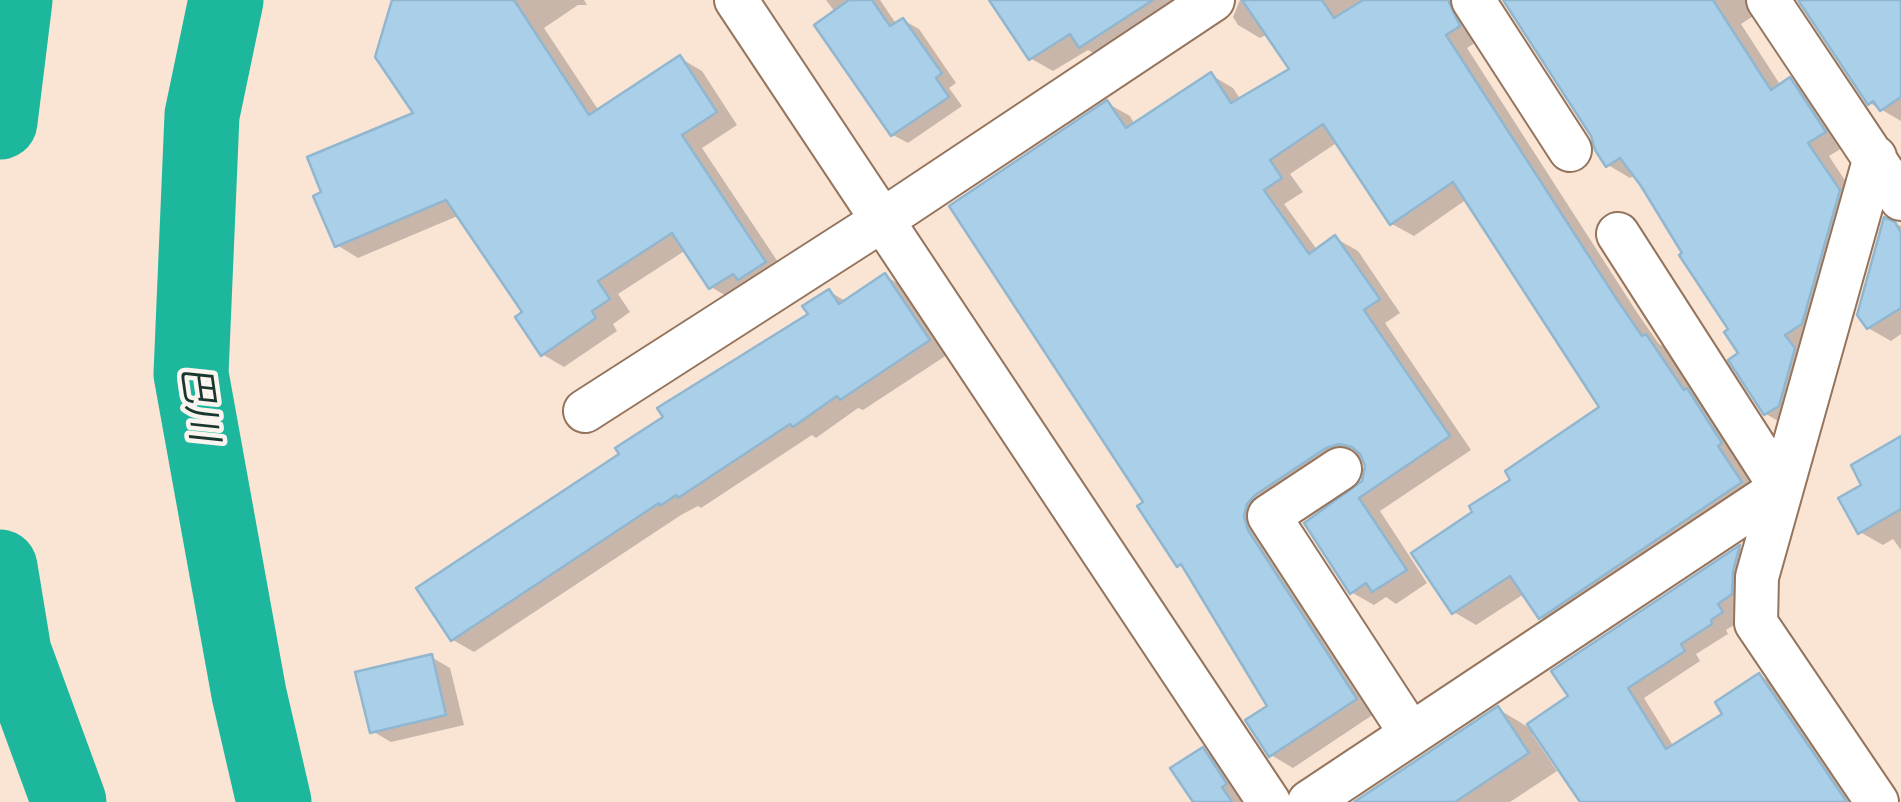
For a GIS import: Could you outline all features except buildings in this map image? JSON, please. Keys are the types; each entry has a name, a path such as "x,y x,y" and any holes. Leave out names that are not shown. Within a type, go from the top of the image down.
{"street":[{"path":"736,0 1269,802"},
{"path":"1474,0 1570,150"},
{"path":"1768,0 1901,200"},
{"path":"586,410 881,221 1200,4"},
{"path":"1874,158 1756,577 1756,622 1878,802"},
{"path":"1618,234 1781,488"},
{"path":"1340,469 1268,516 1411,734"},
{"path":"1309,802 1781,488"}],"waterway":[{"path":"0,122 15,0"},
{"name":"巴川","path":"226,0 202,115 191,374 249,694 274,802"},
{"path":"0,567 14,652 69,802"}]}
